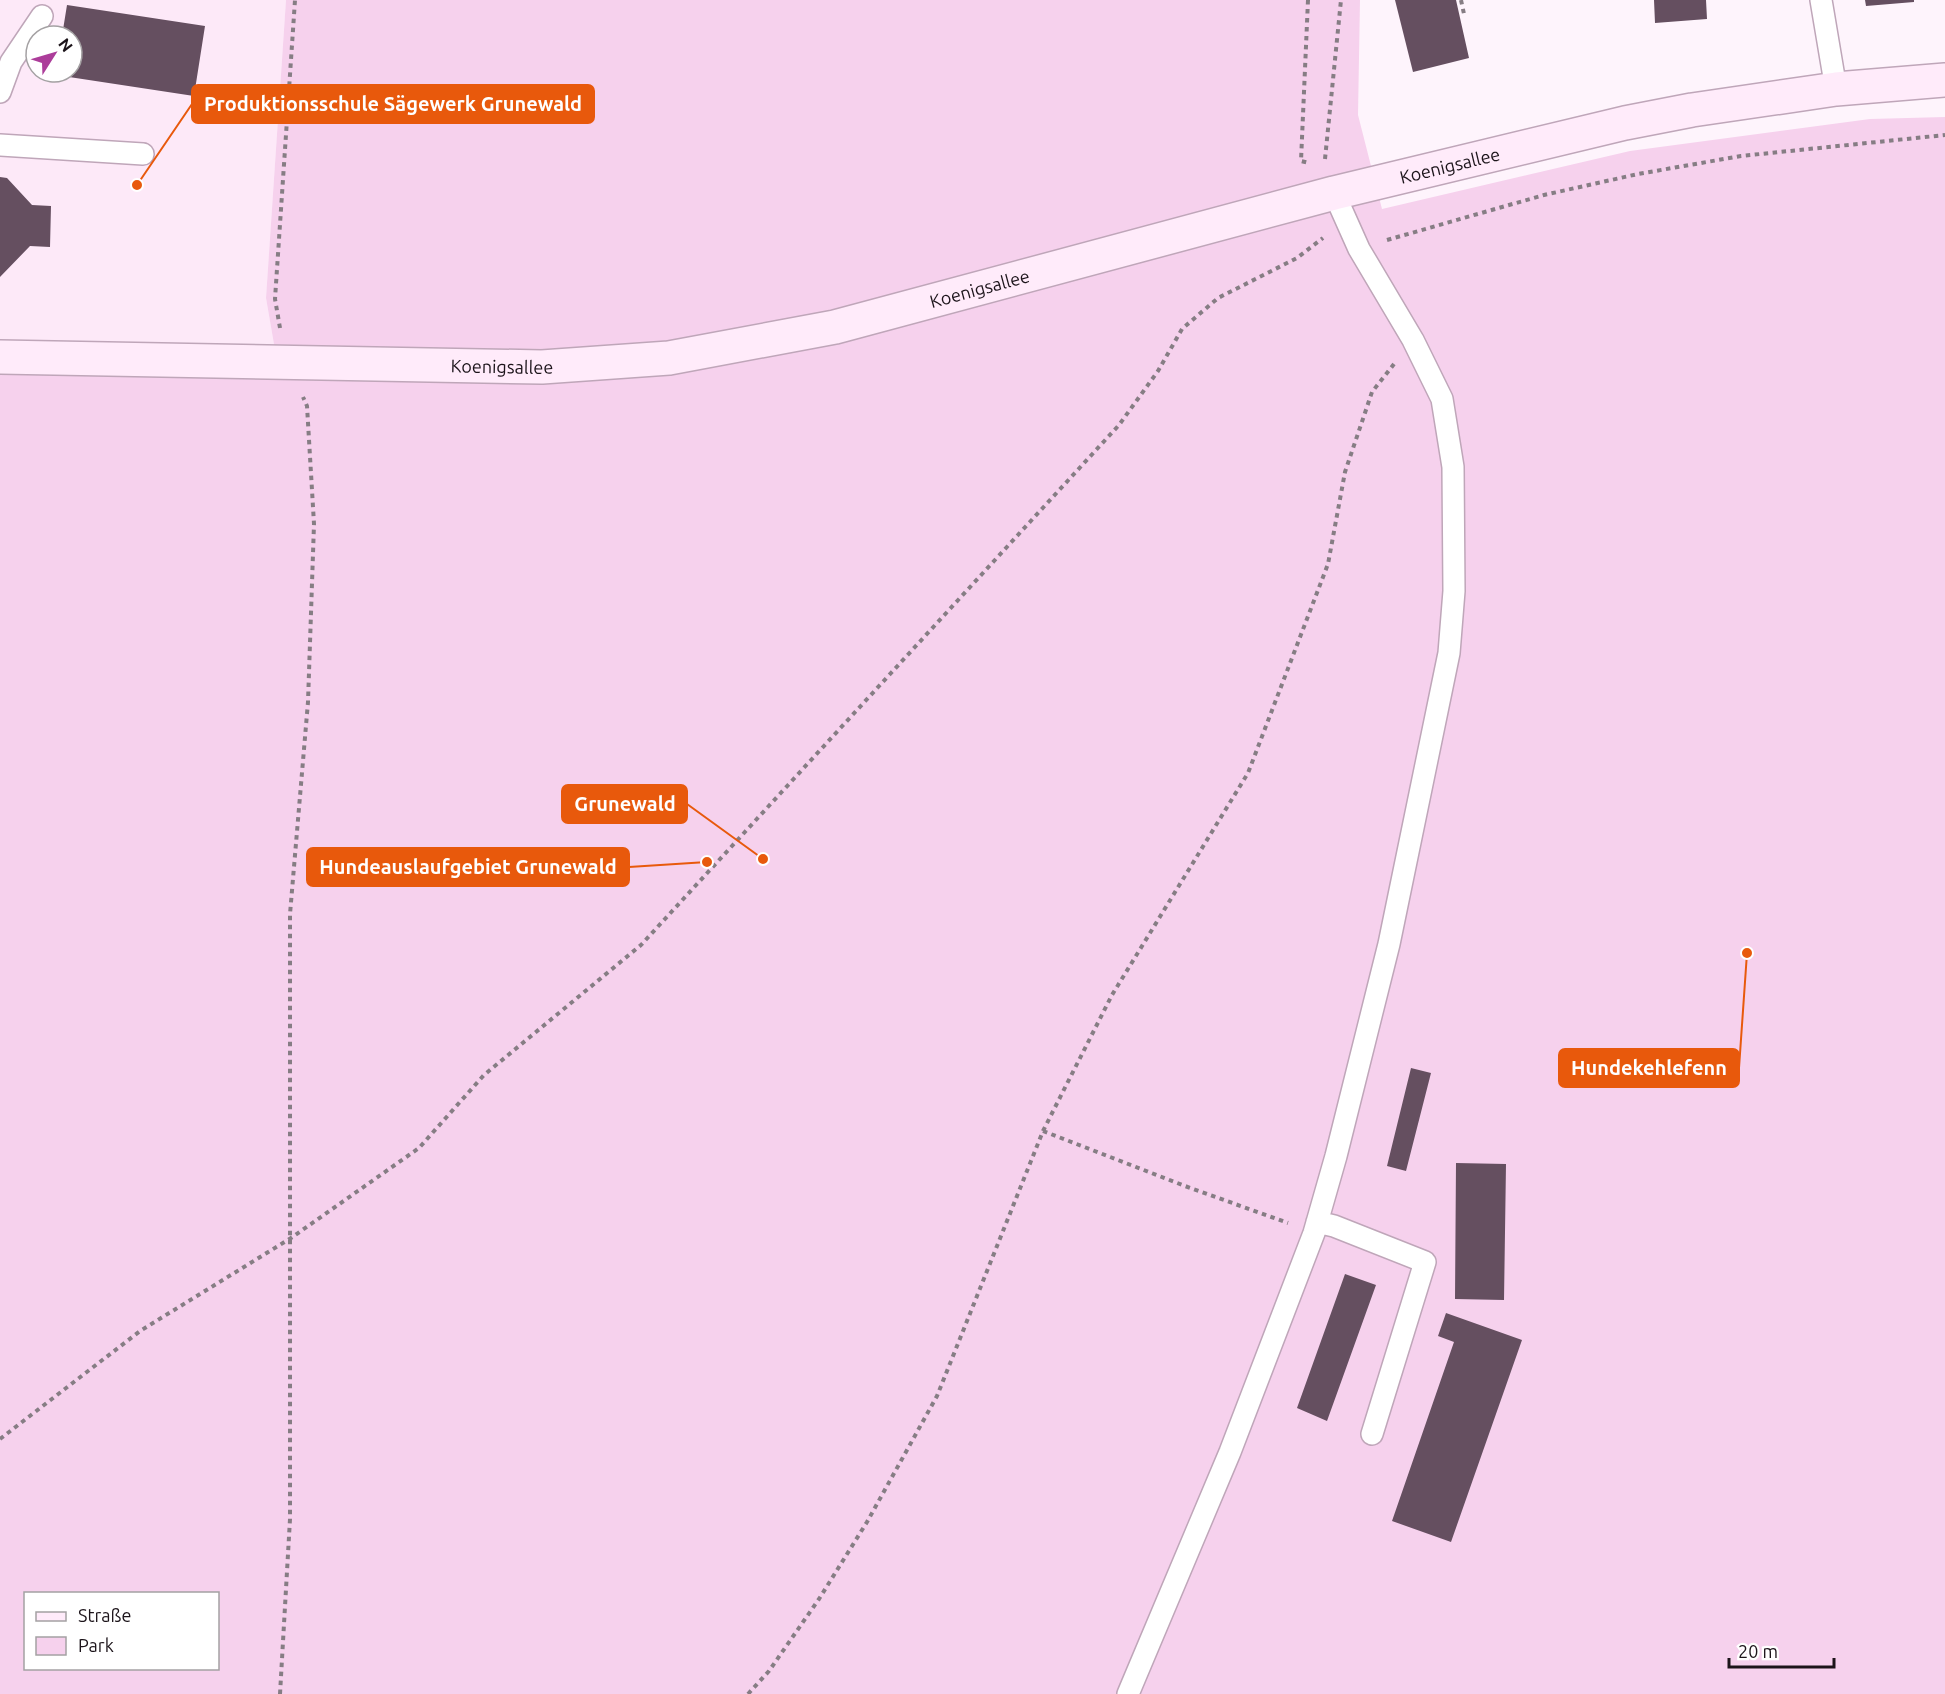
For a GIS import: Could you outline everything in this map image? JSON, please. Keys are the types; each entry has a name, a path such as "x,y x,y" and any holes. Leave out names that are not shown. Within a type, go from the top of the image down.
{"main road":[{"name":"Koenigsallee","path":"0,357 542,367 669,358 834,327 1329,181 1692,110 1836,89 1945,80"}],"lane":[{"path":"1821,0 1836,89"},
{"path":"0,92 11,62 42,16"},
{"path":"0,145 143,154"},
{"path":"1128,1694 1230,1452 1316,1227 1389,944 1449,652 1454,591 1452,467 1442,399 1413,340 1359,249 1329,181"},
{"path":"1316,1227 1334,1226 1425,1262 1372,1434"}],"path":[{"path":"280,1694 290,1519 290,914 308,702 314,524 307,406 287,362 275,299 295,0"},
{"path":"1308,0 1301,161 1312,164"},
{"path":"0,1439 140,1331 291,1238 420,1148 484,1075 641,945 1119,425 1158,371 1182,329 1218,298 1297,258 1325,236 1341,0"},
{"path":"1461,0 1464,14"},
{"path":"1359,249 1441,223 1544,195 1638,174 1741,156 1945,135"},
{"path":"748,1694 769,1671 825,1590 867,1522 937,1396 1043,1131 1112,995 1248,773 1328,564 1345,472 1372,392 1413,340"},
{"path":"1043,1131 1185,1186 1316,1227"}],"shaded area":[{"path":"0,0 286,0 266,298 275,350 0,345"}],"green space":[{"path":"286,0 1360,0 1358,115 1382,209 1630,151 1870,119 1945,117 1945,1694 0,1694 0,345 275,350 266,298"}],"building":[{"path":"1395,0 1456,0 1469,58 1413,72"},
{"path":"1654,0 1706,0 1707,19 1655,23"},
{"path":"1865,0 1914,0 1914,2 1866,6"},
{"path":"67,5 205,26 194,96 84,79 84,24 64,24"},
{"path":"0,177 7,178 32,205 51,206 50,247 30,246 0,277"},
{"path":"1411,1068 1431,1073 1406,1171 1387,1166"},
{"path":"1456,1163 1506,1164 1504,1300 1455,1299"},
{"path":"1345,1274 1376,1285 1327,1421 1297,1408"},
{"path":"1446,1313 1522,1340 1451,1542 1392,1521 1454,1342 1438,1336"}],"place":[{"name":"Produktionsschule Sägewerk Grunewald","path":"137,185"},
{"name":"Grunewald","path":"763,859"},
{"name":"Hundeauslaufgebiet Grunewald","path":"707,862"},
{"name":"Hundekehlefenn","path":"1747,953"}]}
